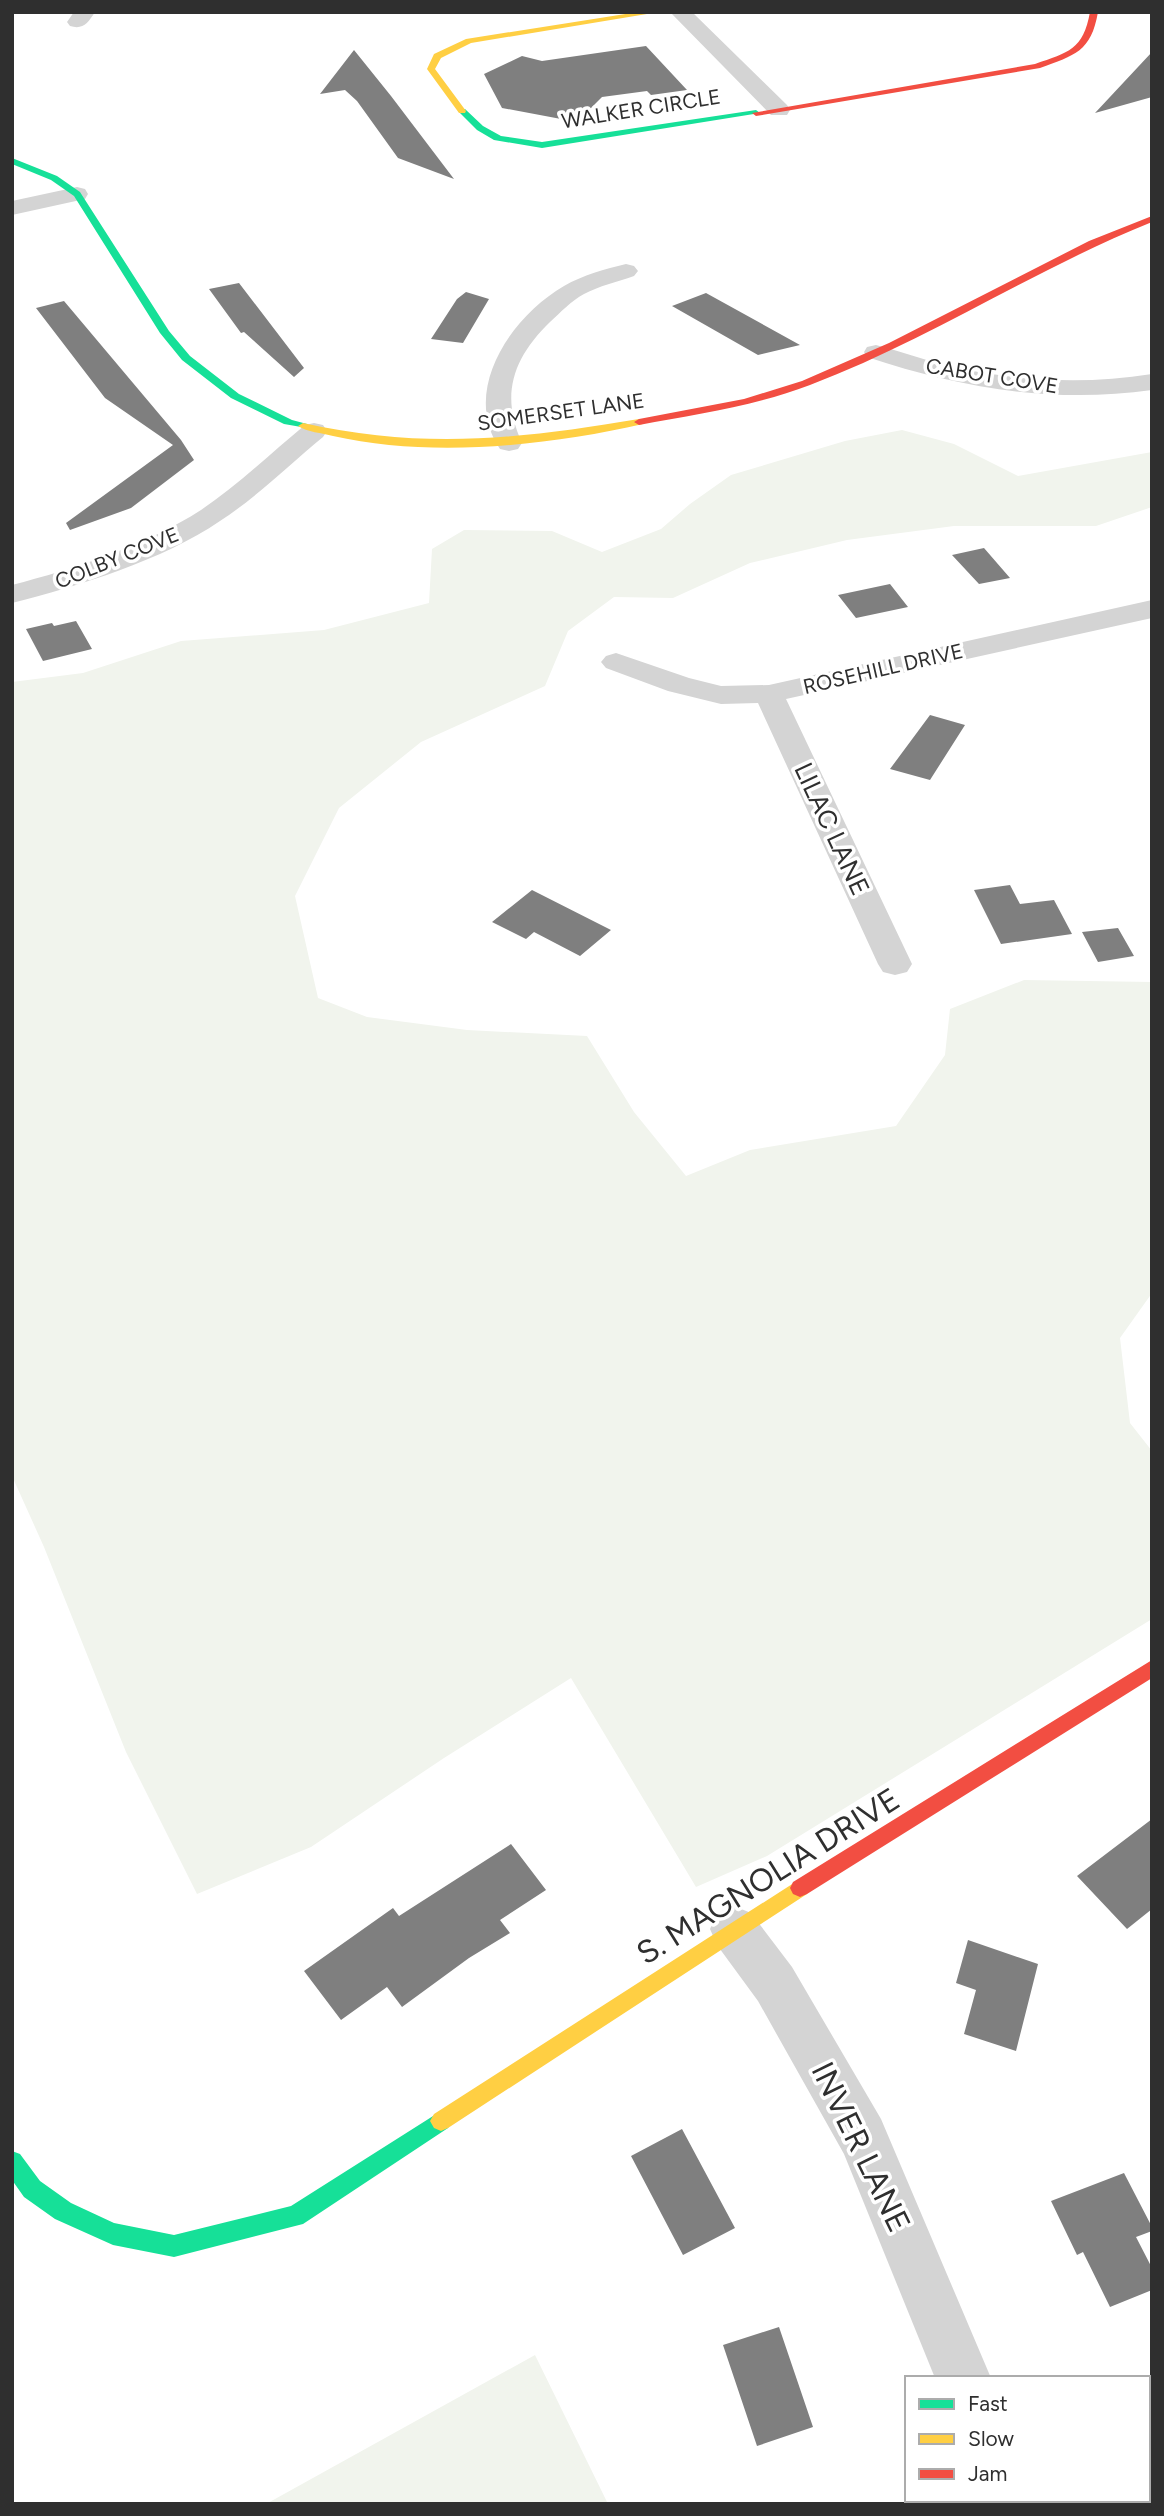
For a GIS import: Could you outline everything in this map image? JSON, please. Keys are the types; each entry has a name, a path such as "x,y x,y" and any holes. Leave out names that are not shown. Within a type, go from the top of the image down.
{"street":[{"name":"WALKER CIRCLE","path":"654,12 469,41 437,56 431,69 436,80 479,131 509,143 542,145 779,110 1037,66 1059,60 1081,49 1088,42 1094,12"},
{"path":"680,12 779,110"},
{"name":"SOMERSET LANE","path":"12,161 42,171 77,194 134,281 157,323 185,357 235,397 276,419 314,431 433,446 509,443 762,399 809,382 876,352 1106,236 1152,219"},
{"path":"12,208 77,194"},
{"path":"509,443 499,426 496,408 501,376 508,358 540,318 561,300 578,288 626,271"},
{"name":"CABOT COVE","path":"876,352 924,367 1035,387 1100,387 1152,382"},
{"name":"COLBY COVE","path":"12,594 61,581 170,539 213,513 314,431"},
{"name":"ROSEHILL DRIVE","path":"616,662 678,685 722,695 769,694 1152,609"},
{"name":"LILAC LANE","path":"769,694 895,964"},
{"name":"S. MAGNOLIA DRIVE","path":"12,2162 32,2189 63,2211 113,2234 174,2246 295,2216 734,1929 1152,1668"},
{"name":"INVER LANE","path":"734,1929 775,1984 863,2137 962,2376"}],"shaded area":[{"path":"902,430 954,444 1018,476 1152,452 1152,507 1096,526 954,526 847,540 750,563 673,598 614,597 568,631 545,686 421,742 339,808 295,896 318,998 367,1017 467,1030 587,1036 634,1112 686,1176 750,1150 896,1126 945,1055 950,1009 1024,980 1152,982 1152,1293 1120,1338 1130,1423 1152,1451 1152,1619 767,1856 696,1887 571,1678 444,1758 311,1847 197,1894 126,1752 44,1547 12,1476 12,682 83,673 181,641 324,630 429,603 432,549 464,530 552,531 602,552 661,529 731,475 845,441"},
{"path":"535,2355 608,2504 266,2504"}],"building":[{"path":"646,46 687,90 651,95 647,91 602,97 577,122 502,108 484,74 522,56 542,61"},
{"path":"354,50 454,179 398,158 357,101 345,90 320,94"},
{"path":"1152,52 1152,97 1095,113"},
{"path":"239,283 304,368 294,377 244,332 241,333 209,289"},
{"path":"466,292 489,299 463,343 431,339 457,299"},
{"path":"706,293 800,345 758,355 672,306"},
{"path":"64,301 181,440 194,460 131,508 70,530 66,523 173,445 105,398 36,308"},
{"path":"984,548 1010,578 979,584 952,555"},
{"path":"890,584 908,607 856,618 838,595"},
{"path":"76,621 92,649 43,661 26,629"},
{"path":"930,715 965,725 930,780 890,769"},
{"path":"1010,885 1020,904 1054,900 1072,934 1001,944 974,890"},
{"path":"532,890 611,930 580,956 534,932 526,939 492,922"},
{"path":"1118,928 1134,956 1098,962 1082,932"},
{"path":"1152,1819 1152,1909 1127,1929 1077,1876"},
{"path":"511,1844 546,1890 500,1920 510,1933 469,1958 402,2007 387,1987 341,2020 304,1971 393,1908 399,1916"},
{"path":"968,1940 1038,1964 1016,2051 964,2034 976,1990 956,1983"},
{"path":"682,2129 735,2228 683,2255 631,2156"},
{"path":"1124,2173 1152,2227 1152,2231 1136,2237 1152,2268 1152,2290 1110,2307 1083,2252 1077,2255 1051,2201"},
{"path":"779,2327 813,2427 757,2446 723,2345"}],"traffic: fast":[{"path":"462,111 480,128 498,138 542,145 756,113"},
{"path":"12,161 54,178 77,194 165,333 186,358 235,396 288,422 303,426"},
{"path":"12,2162 32,2189 63,2211 113,2234 174,2246 295,2216 441,2121"}],"traffic: slow":[{"path":"462,111 431,69 437,56 469,41 655,12"},
{"path":"303,426 345,436 429,444 513,440 639,422"},
{"path":"441,2121 800,1888"}],"traffic: jam":[{"path":"756,113 1037,66 1077,50 1088,37 1094,12"},
{"path":"639,422 746,402 806,383 893,345 1092,243 1152,219"},
{"path":"800,1888 1152,1668"}]}
